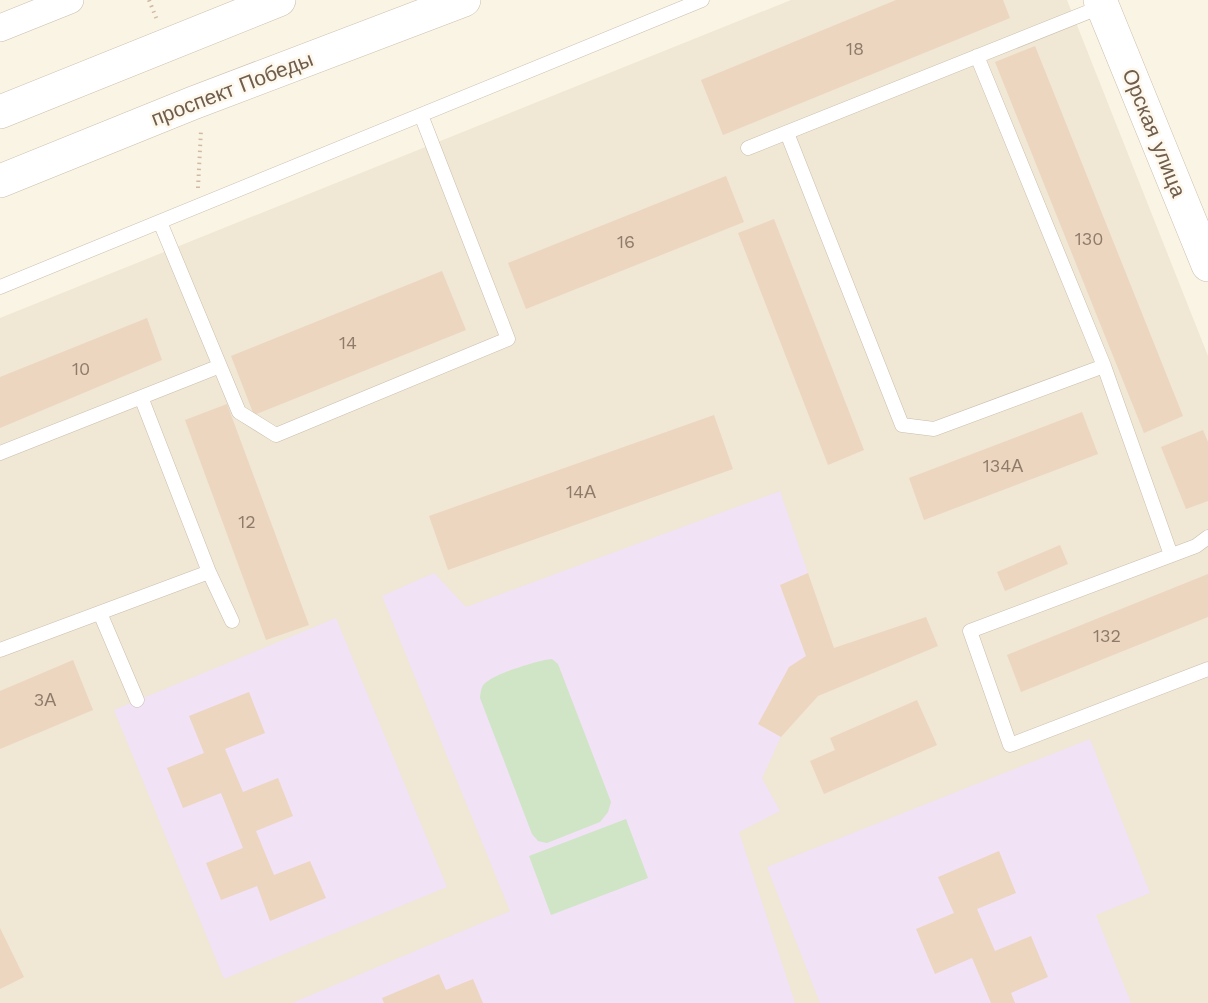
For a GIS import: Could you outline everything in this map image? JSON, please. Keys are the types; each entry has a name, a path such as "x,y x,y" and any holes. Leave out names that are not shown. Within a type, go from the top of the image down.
{"main road":[{"path":"0,112 279,0"},
{"name":"проспект Победы","path":"0,181 193,103 464,0"},
{"name":"Орская улица","path":"1102,3 1208,265"}],"street":[{"path":"0,28 70,0"}],"lane":[{"path":"0,287 702,0"},
{"path":"748,148 1102,3"},
{"path":"977,56 1104,366 1171,555"},
{"path":"160,222 239,412 276,435 508,339 421,115"},
{"path":"787,133 902,425 934,429 1104,366"},
{"path":"0,453 220,366"},
{"path":"141,397 209,572 232,621"},
{"path":"1208,537 1196,546 970,631 1010,745 1208,669"},
{"path":"0,650 209,572"},
{"path":"100,613 137,700"}],"shaded area":[{"path":"791,0 1067,0 1208,356 1208,1003 0,1003 0,318"},
{"path":"780,491 808,573 781,586 806,656 758,724 781,737 762,778 780,811 739,832 795,1003 292,1003 510,911 382,596 434,573 466,607"},
{"path":"336,618 447,887 224,979 114,710"},
{"path":"1090,739 1150,893 1096,915 1131,1003 820,1003 767,867"}],"green space":[{"path":"552,659 558,664 611,802 608,812 600,822 547,843 538,841 532,834 480,698 483,686 500,674"},
{"path":"626,819 648,878 551,915 529,856"}],"building":[{"path":"896,0 1003,0 1010,18 723,135 701,80"},
{"path":"1035,46 1183,416 1144,433 995,62"},
{"path":"726,176 744,222 526,309 508,263"},
{"path":"774,219 864,450 828,465 738,233"},
{"path":"442,271 466,330 254,415 231,356"},
{"path":"147,318 162,360 0,428 0,377"},
{"path":"227,404 309,625 266,640 185,420"},
{"path":"1082,412 1098,454 924,520 909,478"},
{"path":"714,415 733,469 448,570 429,516"},
{"path":"1203,430 1208,442 1208,501 1186,509 1161,447"},
{"path":"1060,545 1068,564 1005,591 997,572"},
{"path":"808,573 834,648 926,617 938,646 818,696 781,737 758,724 789,667 806,656 780,585"},
{"path":"1208,574 1208,617 1021,692 1007,655"},
{"path":"73,660 93,710 0,749 0,691"},
{"path":"249,692 265,733 225,749 243,792 278,778 293,816 256,831 274,875 310,861 326,898 270,921 257,886 221,900 206,863 243,848 221,793 183,808 167,768 204,753 189,716"},
{"path":"917,700 937,745 824,794 810,761 835,750 830,738"},
{"path":"999,851 1016,893 977,909 995,951 1031,936 1048,977 1011,993 1015,1003 991,1003 972,958 935,974 916,929 954,913 938,877"},
{"path":"0,928 24,977 0,989"},
{"path":"439,974 446,990 473,979 483,1003 384,1003 382,998"}]}
